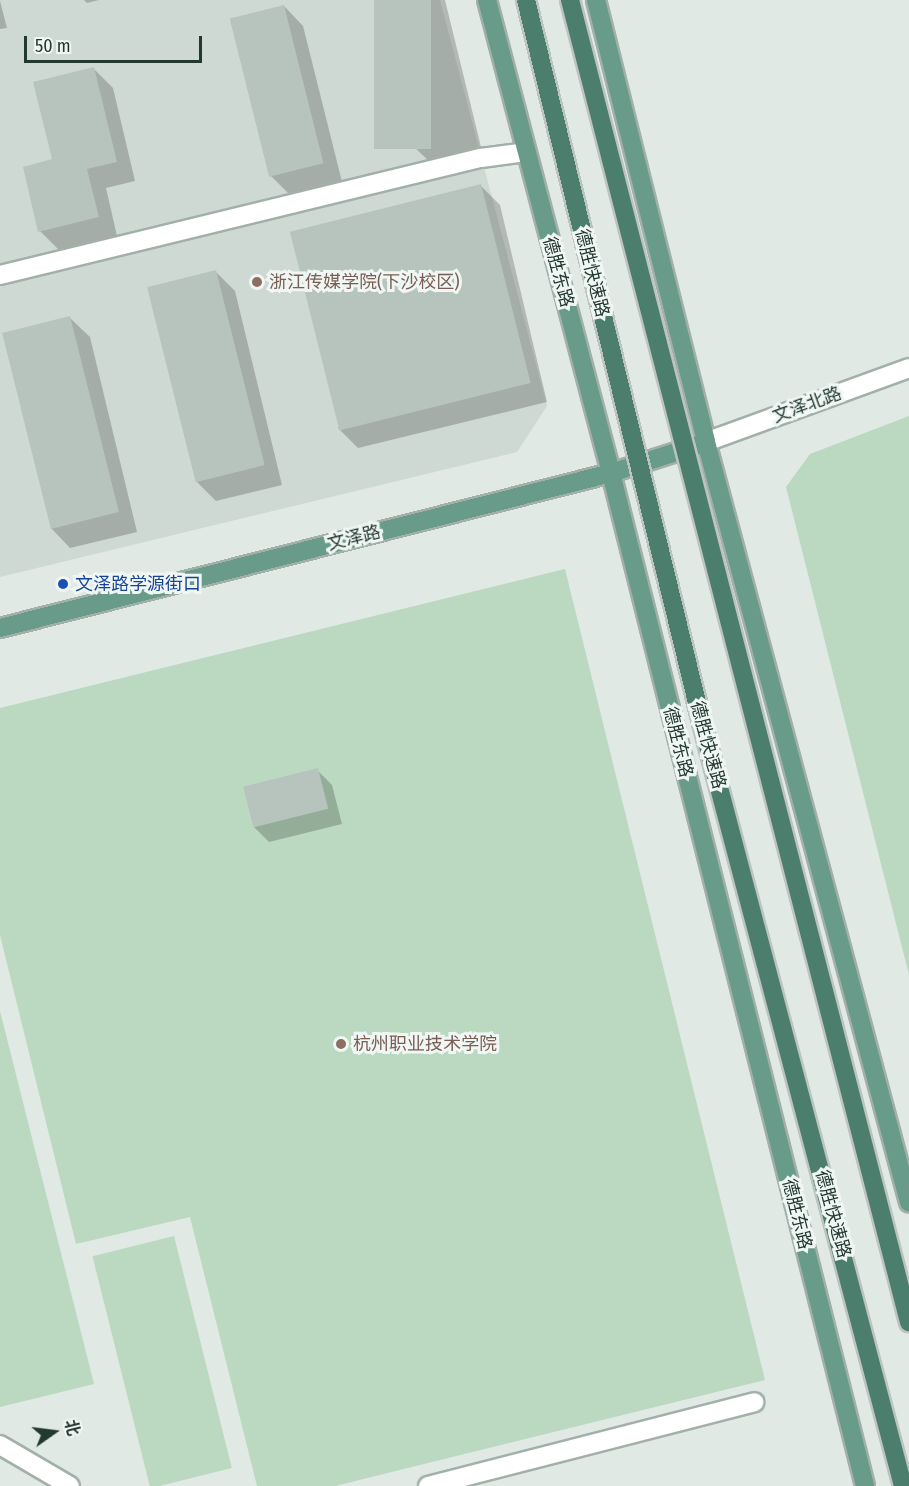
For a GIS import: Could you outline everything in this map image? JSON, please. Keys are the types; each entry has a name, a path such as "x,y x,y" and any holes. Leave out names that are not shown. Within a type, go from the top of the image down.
{"highway":[{"name":"德胜快速路","path":"526,0 702,723 903,1486"},
{"path":"570,0 909,1322"}],"main road":[{"name":"德胜东路","path":"487,0 611,473 865,1486"},
{"path":"596,0 706,442 909,1202"},
{"name":"文泽路","path":"0,628 611,473 706,442"}],"street":[{"path":"0,275 482,158 526,152"},
{"name":"文泽北路","path":"706,442 909,368"},
{"path":"428,1486 470,1481 754,1402"},
{"path":"0,1445 70,1486"}],"shaded area":[{"name":"浙江传媒学院(下沙校区)","path":"0,0 440,0 547,406 517,452 0,577"}],"green space":[{"path":"909,416 909,975 786,487 810,454"},
{"name":"杭州职业技术学院","path":"565,569 765,1380 335,1486 257,1486 190,1217 76,1244 0,935 0,708"},
{"path":"0,1011 94,1384 0,1407"},
{"path":"174,1236 232,1468 159,1486 150,1486 92,1256"}],"building":[{"path":"374,0 431,0 431,149 374,149"},
{"path":"284,5 323,163 269,177 230,19"},
{"path":"94,67 117,162 87,169 99,217 38,232 23,167 52,159 33,82"},
{"path":"481,184 531,383 339,431 290,232"},
{"path":"216,270 265,465 196,482 147,287"},
{"path":"70,316 119,512 51,529 2,333"},
{"path":"318,768 328,809 253,827 243,787"}],"place":[{"name":"浙江传媒学院(下沙校区)","path":"257,282"},
{"name":"文泽路学源街口","path":"63,584"},
{"name":"杭州职业技术学院","path":"341,1044"}]}
